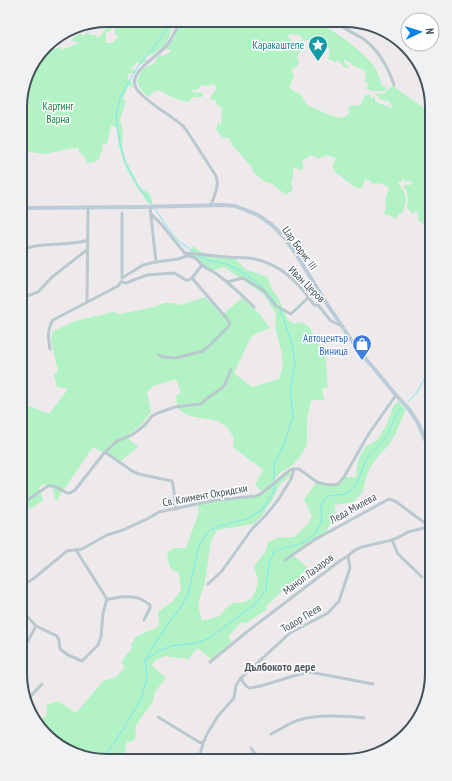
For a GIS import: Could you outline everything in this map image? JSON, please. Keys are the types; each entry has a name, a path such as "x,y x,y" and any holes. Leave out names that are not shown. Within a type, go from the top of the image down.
{"street":[{"path":"177,27 168,45 146,63 134,79 138,91 183,126 216,176 218,186 211,205"},
{"path":"342,27 363,39 370,45 384,63 394,85"},
{"name":"Цар Борис III","path":"27,208 224,205 236,206 258,215 272,225 285,238 342,327 396,395 409,409 418,423 425,439"},
{"path":"150,207 156,262"},
{"path":"87,302 88,208"},
{"path":"50,349 48,332 50,324 53,320 118,286 121,282 122,213"},
{"path":"150,214 162,225 185,254 194,257 202,265 218,275 254,307"},
{"path":"27,248 42,245 82,242 88,240"},
{"path":"27,296 38,292 52,277 88,249"},
{"name":"Иван Церов","path":"122,278 143,265 178,259 185,254 207,254 228,257 254,258 269,263 288,274 304,290 314,305 318,305 331,321 342,327"},
{"path":"121,282 126,283 147,275 174,273 186,280 189,280 202,265"},
{"path":"159,355 176,358 203,350 230,326 228,320 192,278"},
{"path":"227,282 243,278 263,290 276,306 291,314 309,297"},
{"path":"27,500 48,486 54,486 67,493 75,490 105,452 117,442 132,435 158,412 175,407 201,404 222,388 231,369"},
{"path":"208,584 222,571 252,529 266,516 278,500 291,479 294,469 299,469 317,482 332,486 338,484 368,434 396,395"},
{"path":"105,452 132,471 139,474 172,481 176,509"},
{"name":"Св. Климент Охридски","path":"27,582 67,551 82,549 107,535 123,530 160,512 216,500 256,496 262,493 285,473 294,469"},
{"name":"Леда Милева","path":"285,560 314,540 389,499 395,501 425,522"},
{"name":"Манол Лазаров","path":"210,662 248,631 355,550 392,540 408,532 425,527"},
{"path":"392,540 398,554 422,577"},
{"path":"27,616 36,626 58,636 60,649 68,655 82,661 98,645 101,637 103,613 107,599 76,550"},
{"name":"Тодор Пеев","path":"200,754 207,734 218,716 234,698 236,685 241,678 290,633 328,613 339,601 350,568 348,556"},
{"path":"107,599 134,597 143,600 150,606 144,620"},
{"path":"27,642 36,626"},
{"path":"241,678 246,686 250,688 300,673 310,672 373,684"},
{"path":"30,696 42,684"},
{"path":"158,716 203,744"},
{"path":"272,734 288,724 311,718 332,716 364,718"},
{"path":"251,748 255,754"}],"green space":[{"name":"Картинг Варна","path":"107,27 111,27 113,29 106,33 106,43 112,43 119,37 115,34 114,27 173,27 164,46 153,54 146,56 145,59 147,61 142,64 137,62 131,69 136,70 135,73 129,73 127,78 131,81 133,88 128,86 123,99 126,101 120,120 123,133 122,144 125,159 139,187 150,194 153,204 149,204 131,177 120,150 117,128 111,125 107,145 102,143 103,148 100,157 95,162 88,163 84,156 79,152 78,147 45,154 27,151 28,96 31,81 40,62 50,51 60,47 62,50 79,43 71,40 79,34 82,34 83,36 88,32 90,35 95,35 99,38"},
{"path":"178,27 326,27 350,43 373,65 378,73 382,86 387,88 384,91 372,91 367,89 368,83 365,81 366,71 352,65 350,62 347,62 346,59 344,60 348,68 344,67 338,60 336,62 328,59 330,53 327,47 324,48 308,40 304,41 299,35 289,34 288,37 295,44 298,41 298,47 302,50 297,56 299,62 297,66 291,70 294,75 289,88 301,95 307,105 332,116 343,118 349,114 349,106 361,105 365,95 371,95 371,99 374,96 376,102 391,108 393,106 388,101 382,100 375,94 385,93 393,86 425,109 425,225 418,220 419,216 416,210 413,214 407,208 407,190 403,187 406,184 413,184 409,180 404,183 405,178 398,183 405,194 406,201 402,213 395,219 384,214 386,207 385,200 389,188 381,184 372,184 371,181 365,179 362,188 357,188 336,173 332,166 336,158 326,155 319,159 311,155 302,161 304,166 301,170 293,168 293,178 291,182 293,190 286,195 271,183 265,182 253,172 252,167 232,145 229,138 222,137 216,129 218,123 221,125 222,108 217,105 216,100 214,101 210,98 216,89 216,86 212,84 209,86 201,85 197,90 191,90 193,92 202,93 203,95 202,97 193,97 189,102 169,96 159,90 156,92 153,90 153,93 148,97 137,82 139,75 143,69 153,64 159,55 163,56 169,53 171,50 165,49 175,38 175,34"},
{"path":"193,246 203,253 213,257 234,257 245,269 267,277 288,320 294,324 302,322 310,328 325,355 328,387 322,389 324,400 311,400 307,420 307,445 299,458 293,465 280,473 269,486 261,491 255,484 263,470 233,447 234,438 227,427 218,421 189,416 178,409 176,396 181,393 176,379 153,386 147,392 151,412 143,423 126,437 138,447 119,462 93,447 56,501 52,486 45,484 39,487 43,500 31,509 27,506 27,407 30,406 49,414 68,389 57,387 54,375 58,371 51,341 52,332 72,322 113,312 120,314 154,307 164,303 180,305 205,297 222,315 242,298 258,312 270,328 251,337 234,373 252,387 279,379 283,365 282,354 275,327 276,313 263,294 224,267 212,271 189,254"},
{"path":"398,401 406,410 391,442 369,469 364,483 363,492 353,502 334,505 336,512 324,536 293,555 308,568 266,606 266,610 246,623 241,622 229,636 231,642 211,659 197,648 188,659 165,656 154,661 152,666 166,678 154,693 154,700 136,725 135,740 127,742 125,749 126,754 96,753 76,748 62,741 47,727 40,718 46,717 47,705 58,701 76,713 103,681 116,677 125,667 121,662 132,648 131,644 136,637 159,626 158,612 172,602 181,590 179,574 170,568 167,556 169,551 174,548 186,548 199,512 198,505 216,500 256,496 290,470 290,476 280,484 271,502 254,524 217,530 211,541 205,581 198,605 202,621 220,616 225,609 233,603 245,602 252,598 258,581 254,566 265,552 268,543 276,538 294,537 308,524 312,517 304,499 317,482 324,484 338,484 344,477 356,477 358,460 365,447 377,440 386,426 393,407"}],"waterway":[{"path":"152,204 141,191 126,164 120,144 116,119 120,98 132,76 168,27"},
{"path":"155,209 177,240 194,252"},
{"path":"199,256 210,261 229,265 246,274 256,281 269,294 277,305"},
{"path":"274,481 274,465 284,444 293,416 291,383 295,364 292,344 280,309"},
{"path":"409,401 417,392 425,378"},
{"path":"104,754 109,750 122,731 142,697 147,678 145,660 159,651 171,646 195,643 208,639 254,605 266,590 270,560 275,551 302,543 315,534 322,521 321,510 323,501 329,496 346,494 356,486 367,458 381,444 401,408"},
{"path":"145,660 188,595 199,545 208,532 218,526 247,519 263,509 274,492 274,484"}],"place":[{"name":"Каракаштепе","path":"318,62"},
{"name":"Автоцентър Виница","path":"362,361"}],"district":[{"name":"Дълбокото дере","path":"280,667"}]}
